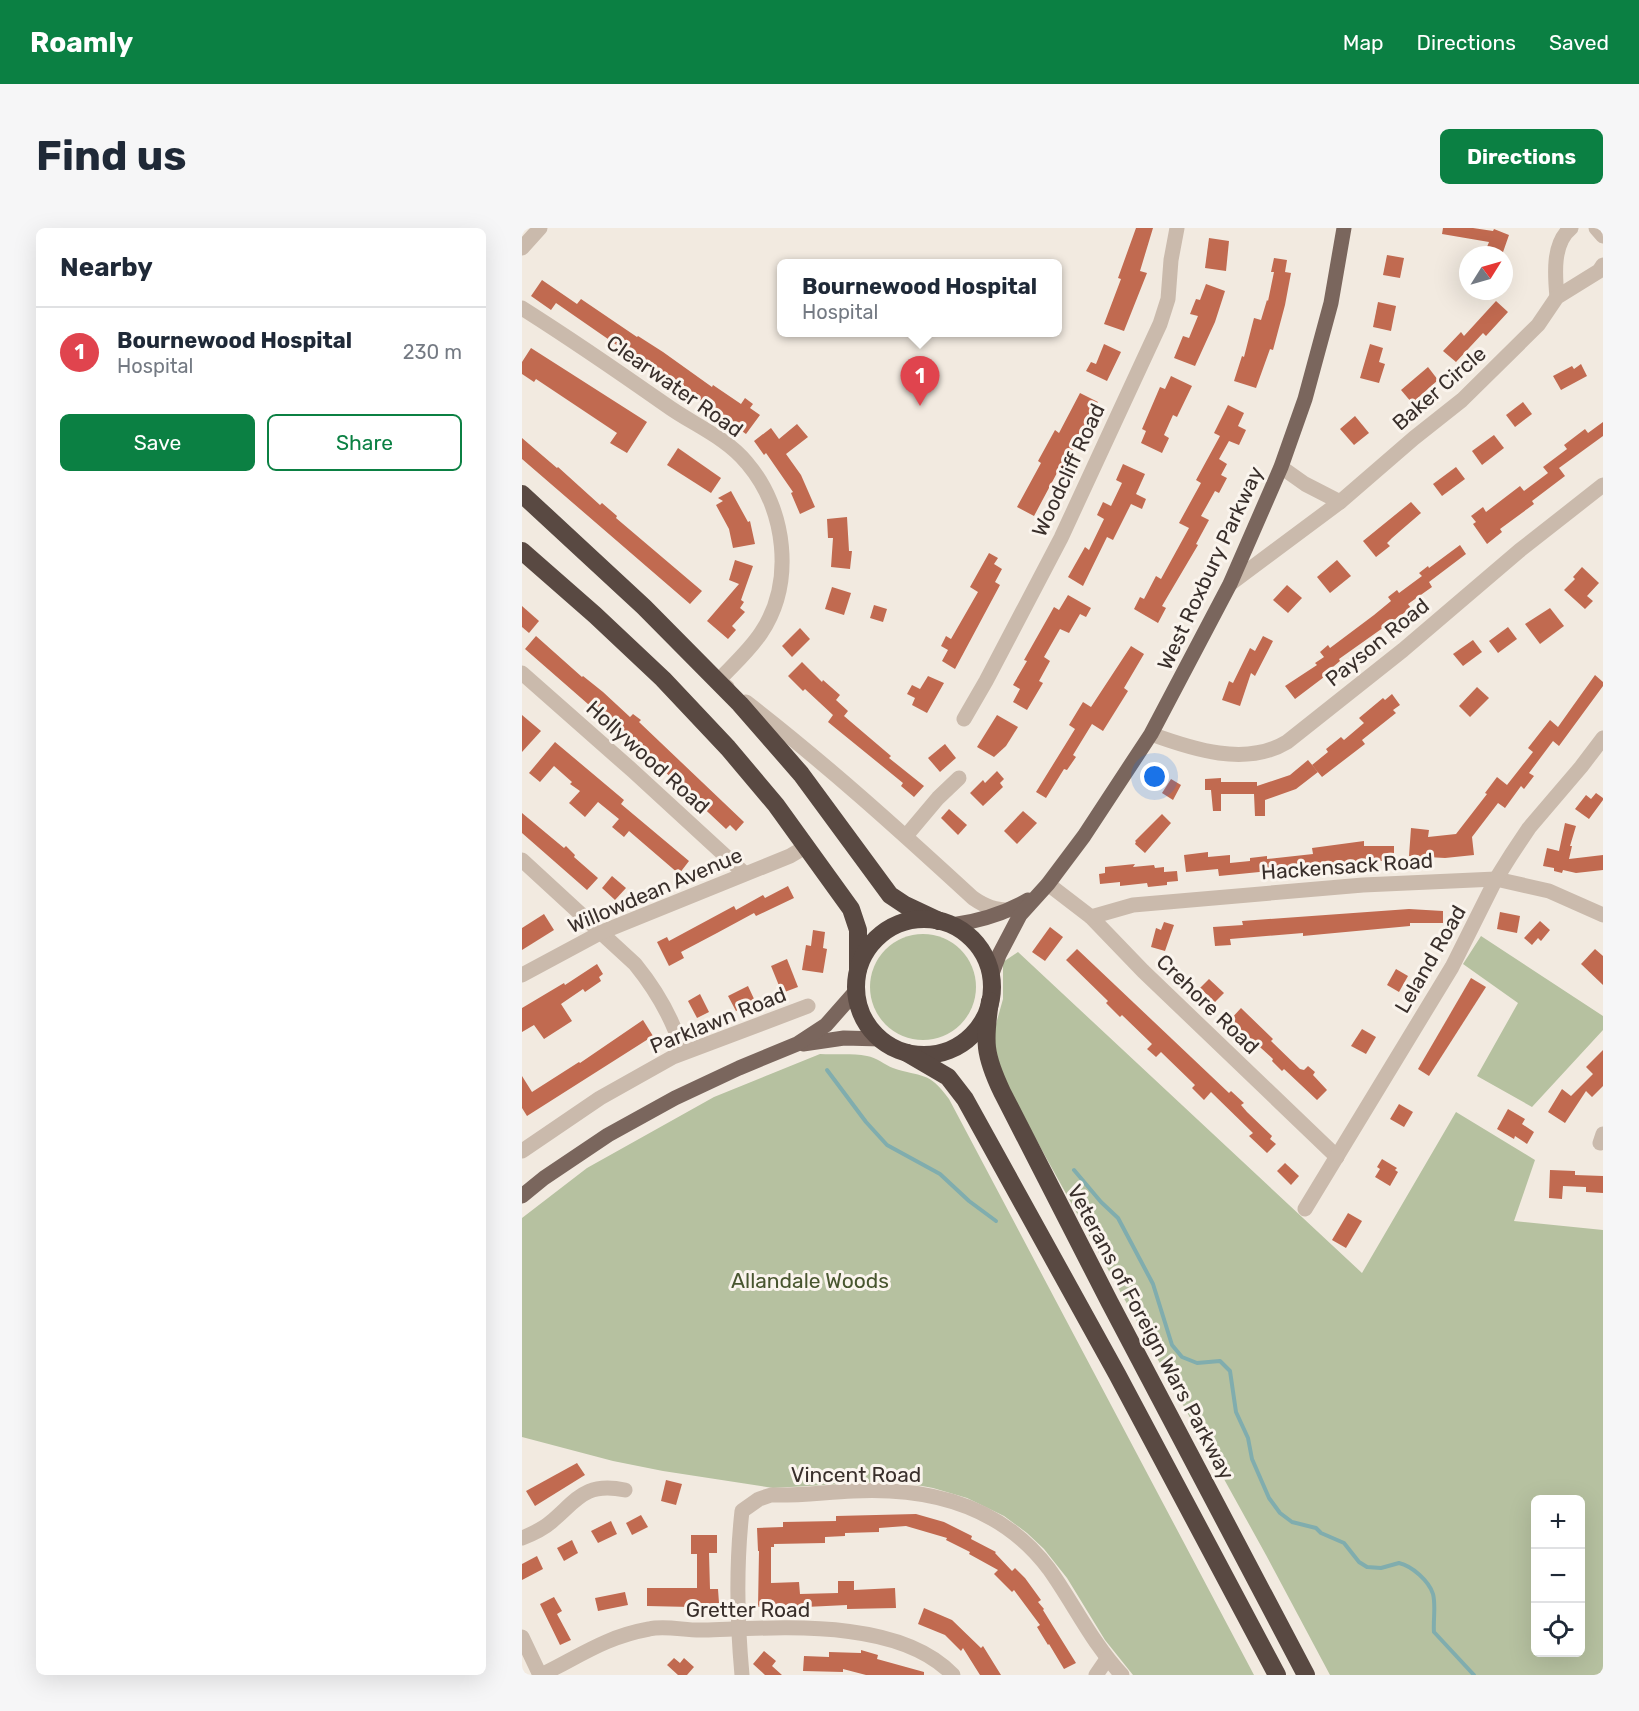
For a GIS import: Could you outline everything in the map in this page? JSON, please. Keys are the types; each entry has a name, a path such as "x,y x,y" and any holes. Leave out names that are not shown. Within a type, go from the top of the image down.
{"highway":[{"path":"522,494 585,550 718,681 801,774 890,895 905,905 964,933 980,948 991,975 990,1001 977,1029 960,1045 946,1051 930,1054 907,1053"},
{"path":"522,552 595,615 663,679 746,768 838,889 855,917 859,934 856,991 864,1018 881,1039 892,1047 948,1077 966,1099 1117,1374 1277,1675"},
{"path":"858,969 871,944 889,929 916,920 946,923"},
{"name":"Veterans of Foreign Wars Parkway","path":"990,1001 986,1047 990,1066 1002,1092 1101,1286 1306,1675"}],"main road":[{"name":"West Roxbury Parkway","path":"991,975 1013,927 1098,816 1151,734 1230,584 1281,467 1322,342 1344,228"},
{"name":"West Roxbury Parkway","path":"946,923 986,919 1011,910 1043,889"},
{"path":"522,1196 544,1178 608,1135 665,1103 797,1044 826,1025 856,991"},
{"path":"797,1044 839,1039 881,1039"}],"street":[{"path":"522,248 540,228"},
{"name":"Woodcliff Road","path":"964,719 1061,538 1160,324 1168,299 1171,260 1177,228"},
{"path":"1557,297 1555,280 1557,253 1567,231 1571,228"},
{"path":"1596,228 1603,236"},
{"name":"Baker Circle","path":"1230,584 1340,502 1462,400 1538,325 1557,297 1599,271 1603,265"},
{"name":"Clearwater Road","path":"522,308 723,441 747,463 773,507 783,550 781,579 774,606 761,633 718,681"},
{"path":"1281,467 1305,484 1340,502"},
{"name":"Payson Road","path":"1151,734 1202,750 1240,755 1275,749 1287,742 1403,650 1519,551 1603,485"},
{"name":"Hollywood Road","path":"522,673 744,873"},
{"path":"718,681 802,746 984,906 996,910 1011,910"},
{"name":"Leland Road","path":"1305,1209 1452,967 1496,879 1529,828 1603,738"},
{"path":"906,836 938,798 959,778"},
{"name":"Willowdean Avenue","path":"522,975 602,932 790,856 807,846"},
{"path":"522,860 635,964 668,1011 683,1052"},
{"name":"Hackensack Road","path":"1091,917 1144,904 1363,885 1496,879 1549,891 1603,914"},
{"name":"Crehore Road","path":"1043,889 1091,917 1143,971 1337,1156"},
{"name":"Parklawn Road","path":"522,1151 600,1098 683,1052 808,1006"},
{"path":"522,1539 550,1523 568,1505 585,1493 607,1487 625,1490"},
{"name":"Vincent Road","path":"738,1630 739,1539 742,1511 759,1499 771,1496 895,1491 934,1496 969,1506 997,1521 1018,1537 1049,1569 1107,1659 1122,1675"},
{"name":"Gretter Road","path":"540,1675 614,1637 652,1628 699,1631 804,1630 879,1635 909,1645 941,1662 953,1675"},
{"path":"738,1630 742,1675"},
{"path":"522,1637 540,1675"},
{"path":"1096,1675 1107,1659"}],"green space":[{"path":"923,934 943,938 960,950 972,967 976,987 972,1007 960,1024 943,1036 923,1040 903,1036 886,1024 874,1007 870,987 874,967 886,950 903,938"},
{"path":"1481,936 1603,1016 1603,1030 1532,1107 1477,1076 1518,1003 1463,964"},
{"path":"1018,952 1362,1273 1456,1112 1535,1160 1514,1221 1603,1230 1603,1675 1330,1675 996,1067 994,1031 1003,999 1003,962"},
{"name":"Allandale Woods","path":"820,1054 855,1055 877,1059 893,1068 930,1079 949,1099 1254,1675 1133,1675 1105,1640 1067,1578 1044,1549 1004,1516 967,1498 933,1488 895,1481 773,1488 613,1461 522,1437 522,1218 587,1168 714,1097"}],"building":[{"path":"1136,228 1153,228 1140,271 1147,273 1124,331 1104,324 1121,279 1118,278"},
{"path":"1443,228 1473,228 1493,231 1494,229 1509,235 1505,246 1487,246 1489,242 1442,234"},
{"path":"1209,238 1229,241 1226,271 1205,268"},
{"path":"1387,255 1404,258 1400,278 1383,275"},
{"path":"1274,258 1287,260 1285,272 1291,273 1273,350 1270,349 1256,388 1234,381 1242,356 1244,357 1254,318 1261,320 1268,301 1274,272 1271,272"},
{"path":"542,280 577,304 581,299 741,404 745,398 753,404 750,408 760,415 746,434 728,421 729,419 697,398 696,400 556,303 551,310 531,296"},
{"path":"1206,284 1225,291 1215,322 1195,366 1174,358 1183,336 1189,338 1198,316 1190,314 1196,299 1200,300"},
{"path":"1496,301 1508,312 1486,336 1483,333 1456,362 1443,351 1461,332 1464,336"},
{"path":"1378,302 1396,306 1391,331 1373,327"},
{"path":"1104,344 1121,352 1107,381 1086,371 1091,362 1096,364"},
{"path":"1370,344 1383,348 1379,362 1385,364 1379,383 1360,378"},
{"path":"531,348 647,422 627,453 610,443 617,433 536,379 534,382 522,374 522,362"},
{"path":"1581,364 1587,376 1561,390 1553,376 1572,366 1574,369"},
{"path":"1428,367 1438,380 1412,403 1401,390"},
{"path":"1171,376 1192,386 1177,417 1173,415 1164,435 1169,438 1162,453 1141,443 1146,431 1142,429 1160,387 1165,389"},
{"path":"1080,393 1098,402 1034,516 1017,507 1041,463 1038,461 1055,430 1059,433"},
{"path":"1523,402 1532,414 1515,427 1506,415"},
{"path":"1228,405 1244,413 1238,426 1246,430 1239,445 1229,441 1219,459 1227,464 1221,475 1227,478 1219,493 1215,491 1201,516 1209,520 1196,544 1198,545 1162,606 1166,608 1158,623 1134,609 1140,597 1144,599 1156,576 1161,579 1189,528 1179,523 1201,483 1196,480 1220,436 1214,433"},
{"path":"1355,416 1369,433 1354,445 1340,429"},
{"path":"1603,422 1603,436 1559,468 1565,476 1532,501 1534,504 1500,529 1502,532 1487,544 1473,524 1476,522 1471,516 1483,507 1486,512 1520,486 1524,491 1548,473 1543,467 1567,449 1564,445 1585,429 1588,433"},
{"path":"797,424 808,437 786,454 801,475 815,507 800,514 791,493 793,492 766,453 764,455 754,441 771,428 779,439"},
{"path":"1494,435 1504,448 1482,465 1472,451"},
{"path":"522,438 600,505 602,503 617,516 616,518 702,591 690,604 522,459"},
{"path":"678,448 721,478 711,493 667,465"},
{"path":"1123,464 1145,474 1136,494 1146,499 1142,509 1131,504 1113,540 1107,537 1083,586 1068,577 1085,547 1089,550 1104,519 1097,515 1103,502 1111,506 1122,483 1116,480"},
{"path":"1456,467 1465,479 1442,496 1433,484"},
{"path":"731,491 748,522 750,521 755,544 733,548 729,529 716,505 723,501 718,498"},
{"path":"1411,502 1421,513 1392,538 1387,543 1390,546 1376,557 1363,541"},
{"path":"847,517 849,551 852,551 850,569 831,567 833,538 828,538 827,519"},
{"path":"1460,545 1466,554 1429,582 1432,587 1408,604 1411,608 1339,659 1340,661 1327,672 1328,674 1295,699 1285,686 1317,665 1315,663 1324,657 1320,652 1328,645 1330,648 1374,615 1391,601 1388,597 1397,590 1399,593 1422,576 1419,573"},
{"path":"989,553 998,558 994,564 1002,569 995,582 1000,585 955,669 942,661 948,650 941,646 946,636 951,639 978,592 970,587"},
{"path":"735,560 753,566 741,600 744,602 740,608 745,612 732,626 736,630 728,639 707,621 739,584 729,580"},
{"path":"1337,560 1351,576 1330,593 1317,577"},
{"path":"1582,567 1599,583 1587,596 1593,601 1585,609 1564,590 1575,579 1573,577"},
{"path":"1287,585 1302,598 1288,613 1273,600"},
{"path":"832,587 851,593 844,615 825,609"},
{"path":"1068,595 1091,608 1086,617 1080,614 1069,633 1060,629 1044,657 1050,661 1039,681 1043,683 1027,710 1013,702 1020,689 1013,685 1027,661 1024,660 1054,607 1059,610"},
{"path":"874,605 887,609 883,622 870,618"},
{"path":"522,606 539,621 529,633 522,627"},
{"path":"1550,608 1564,626 1540,644 1525,624"},
{"path":"1508,627 1517,639 1498,653 1489,641"},
{"path":"800,628 810,639 792,657 782,646"},
{"path":"536,636 630,717 633,714 641,720 639,722 744,822 736,831 730,825 726,829 629,738 525,649"},
{"path":"1263,636 1273,641 1255,676 1251,673 1240,706 1222,700 1229,681 1233,683 1250,648 1255,651"},
{"path":"1473,640 1482,652 1463,666 1453,654"},
{"path":"1131,646 1144,654 1124,688 1128,691 1103,731 1092,724 1073,755 1076,757 1067,770 1064,769 1046,798 1036,792 1075,729 1069,725 1083,702 1091,707"},
{"path":"802,662 822,682 823,680 840,695 836,700 848,711 844,716 891,756 889,758 924,786 914,797 901,786 903,783 828,722 833,715 788,676"},
{"path":"1595,675 1603,682 1603,686 1559,746 1553,741 1529,773 1534,776 1524,789 1521,786 1505,808 1498,803 1472,837 1474,855 1445,858 1409,856 1411,828 1429,830 1428,837 1456,834 1487,794 1485,793 1497,777 1507,785 1533,752 1528,748 1550,720 1558,727"},
{"path":"928,676 944,683 927,713 912,705 915,698 907,694 912,685 920,689"},
{"path":"1477,687 1489,698 1470,717 1459,706"},
{"path":"1392,694 1400,705 1393,710 1396,713 1362,740 1365,744 1322,777 1312,765 1328,752 1326,749 1341,737 1344,740 1364,723 1359,718 1383,698 1385,700"},
{"path":"522,715 541,731 522,752"},
{"path":"997,715 1018,727 1006,746 994,757 977,747"},
{"path":"555,742 624,800 621,804 689,861 679,874 629,831 624,837 612,827 619,819 598,802 585,817 569,803 580,791 570,784 572,782 554,766 540,782 529,773"},
{"path":"945,744 956,758 940,772 928,758"},
{"path":"1308,760 1318,772 1296,789 1265,800 1265,816 1255,816 1254,794 1221,794 1221,811 1213,811 1211,790 1205,790 1205,779 1221,778 1221,782 1257,782 1257,786 1290,775"},
{"path":"997,771 1004,779 1000,783 1003,787 983,806 970,793 983,780 985,783"},
{"path":"1171,779 1181,785 1173,800 1162,793"},
{"path":"1596,793 1603,800 1589,819 1575,809 1586,795 1591,799"},
{"path":"949,809 967,825 958,835 941,818"},
{"path":"1023,811 1037,823 1017,844 1004,831"},
{"path":"522,813 564,848 566,846 575,855 574,857 598,878 587,890 522,833"},
{"path":"1162,814 1171,823 1145,853 1135,844 1135,841"},
{"path":"1565,823 1576,826 1569,859 1603,855 1603,870 1576,873 1563,870 1562,873 1554,871 1554,868 1543,866 1547,848 1559,851"},
{"path":"1364,841 1364,846 1394,846 1394,861 1366,861 1366,864 1341,866 1340,864 1219,876 1218,869 1186,872 1184,855 1208,852 1208,857 1230,855 1230,863 1267,856 1267,859 1313,854 1312,848"},
{"path":"1135,864 1133,867 1154,865 1155,868 1164,867 1164,872 1177,871 1178,881 1148,887 1147,883 1120,886 1120,882 1100,884 1099,874 1105,873 1105,867"},
{"path":"612,876 626,888 615,900 602,888"},
{"path":"788,886 794,898 756,916 754,913 681,952 684,958 669,966 657,942 667,937 669,941 734,906 736,910 763,895 765,898"},
{"path":"1409,909 1443,911 1443,923 1410,923 1410,926 1303,936 1303,933 1230,939 1231,945 1215,946 1213,927 1243,925 1242,921"},
{"path":"1500,912 1520,916 1517,933 1497,929"},
{"path":"544,914 554,930 522,950 522,928"},
{"path":"1540,921 1550,930 1541,941 1538,938 1532,945 1524,938"},
{"path":"1164,922 1174,925 1165,951 1151,947 1156,928 1161,930"},
{"path":"1050,927 1063,937 1045,961 1032,952"},
{"path":"813,930 825,932 823,948 827,949 823,973 802,970 806,945 811,946"},
{"path":"1077,949 1229,1093 1231,1091 1244,1103 1241,1105 1272,1136 1270,1139 1276,1144 1267,1153 1249,1136 1253,1133 1211,1092 1204,1100 1192,1088 1195,1085 1161,1052 1156,1057 1147,1049 1152,1044 1122,1015 1120,1017 1106,1003 1108,1001 1066,960"},
{"path":"1595,949 1603,956 1603,985 1581,964"},
{"path":"787,959 798,987 782,993 771,966"},
{"path":"597,964 603,974 599,977 601,981 585,992 583,989 561,1004 572,1021 544,1039 534,1025 522,1032 522,1008 564,983 565,985"},
{"path":"1396,969 1408,976 1399,992 1387,985"},
{"path":"1471,978 1486,987 1429,1076 1418,1069"},
{"path":"1209,979 1224,993 1215,1002 1200,988"},
{"path":"748,986 755,1001 736,1011 728,996"},
{"path":"700,994 709,1012 697,1018 688,1001"},
{"path":"1241,1008 1300,1069 1304,1070 1308,1066 1315,1072 1313,1075 1327,1090 1317,1100 1284,1069 1282,1071 1272,1061 1273,1059 1230,1020"},
{"path":"643,1020 653,1036 527,1116 522,1108 522,1076 532,1092"},
{"path":"1362,1029 1376,1037 1366,1054 1351,1046"},
{"path":"1603,1050 1603,1086 1592,1097 1586,1091 1565,1123 1548,1112 1562,1089 1571,1096 1593,1074 1586,1067"},
{"path":"1399,1104 1413,1112 1404,1127 1390,1119"},
{"path":"1508,1109 1525,1119 1522,1124 1534,1132 1527,1144 1497,1129"},
{"path":"1382,1159 1397,1168 1395,1170 1398,1172 1390,1186 1375,1177"},
{"path":"1285,1163 1299,1176 1291,1185 1277,1171"},
{"path":"1550,1170 1575,1171 1575,1175 1603,1176 1603,1193 1586,1192 1586,1187 1563,1186 1562,1199 1549,1198"},
{"path":"1348,1213 1362,1221 1346,1248 1332,1240"},
{"path":"577,1463 585,1475 535,1506 526,1491"},
{"path":"666,1480 682,1484 676,1505 661,1501"},
{"path":"916,1514 944,1522 972,1536 971,1539 996,1552 1012,1571 1015,1568 1041,1600 1038,1602 1076,1663 1064,1669 1037,1627 1040,1625 1014,1590 1012,1592 994,1574 998,1570 946,1540 947,1538 906,1526 879,1528 879,1532 845,1533 845,1536 825,1537 825,1543 774,1544 774,1547 771,1547 771,1583 799,1582 800,1594 838,1593 838,1581 854,1581 854,1590 895,1588 896,1608 847,1609 847,1605 764,1609 764,1607 758,1607 757,1528 783,1527 783,1522 836,1521 836,1516"},
{"path":"641,1515 648,1527 632,1535 626,1523"},
{"path":"611,1521 617,1534 598,1543 591,1531"},
{"path":"691,1535 717,1535 717,1553 709,1553 710,1589 718,1589 719,1603 691,1604 691,1607 647,1606 647,1588 697,1588 697,1554 691,1554"},
{"path":"572,1540 578,1553 564,1561 557,1548"},
{"path":"537,1556 543,1569 522,1580 522,1564"},
{"path":"625,1592 628,1605 598,1611 595,1598"},
{"path":"554,1597 562,1611 557,1614 571,1640 560,1645 540,1604"},
{"path":"924,1608 952,1620 981,1648 983,1646 1001,1675 980,1675 963,1648 961,1651 945,1635 918,1624"},
{"path":"861,1650 878,1655 877,1659 924,1672 924,1675 866,1675 843,1669 843,1672 803,1671 804,1656 829,1657 829,1652 861,1653"},
{"path":"764,1651 776,1661 772,1666 782,1675 765,1675 753,1664"},
{"path":"674,1658 680,1663 684,1658 694,1667 687,1675 678,1675 667,1665"}],"waterway":[{"path":"827,1070 866,1122 887,1145 940,1174 969,1201 996,1221"},
{"path":"1074,1170 1118,1218 1153,1284 1172,1345 1182,1357 1197,1363 1220,1361 1230,1371 1236,1412 1248,1438 1252,1459 1269,1498 1280,1513 1292,1522 1316,1528 1321,1533 1344,1543 1359,1562 1367,1567 1381,1568 1399,1563 1419,1575 1428,1584 1433,1594 1434,1632 1474,1675"}],"place":[{"name":"Bournewood Hospital","path":"920,406"}]}
